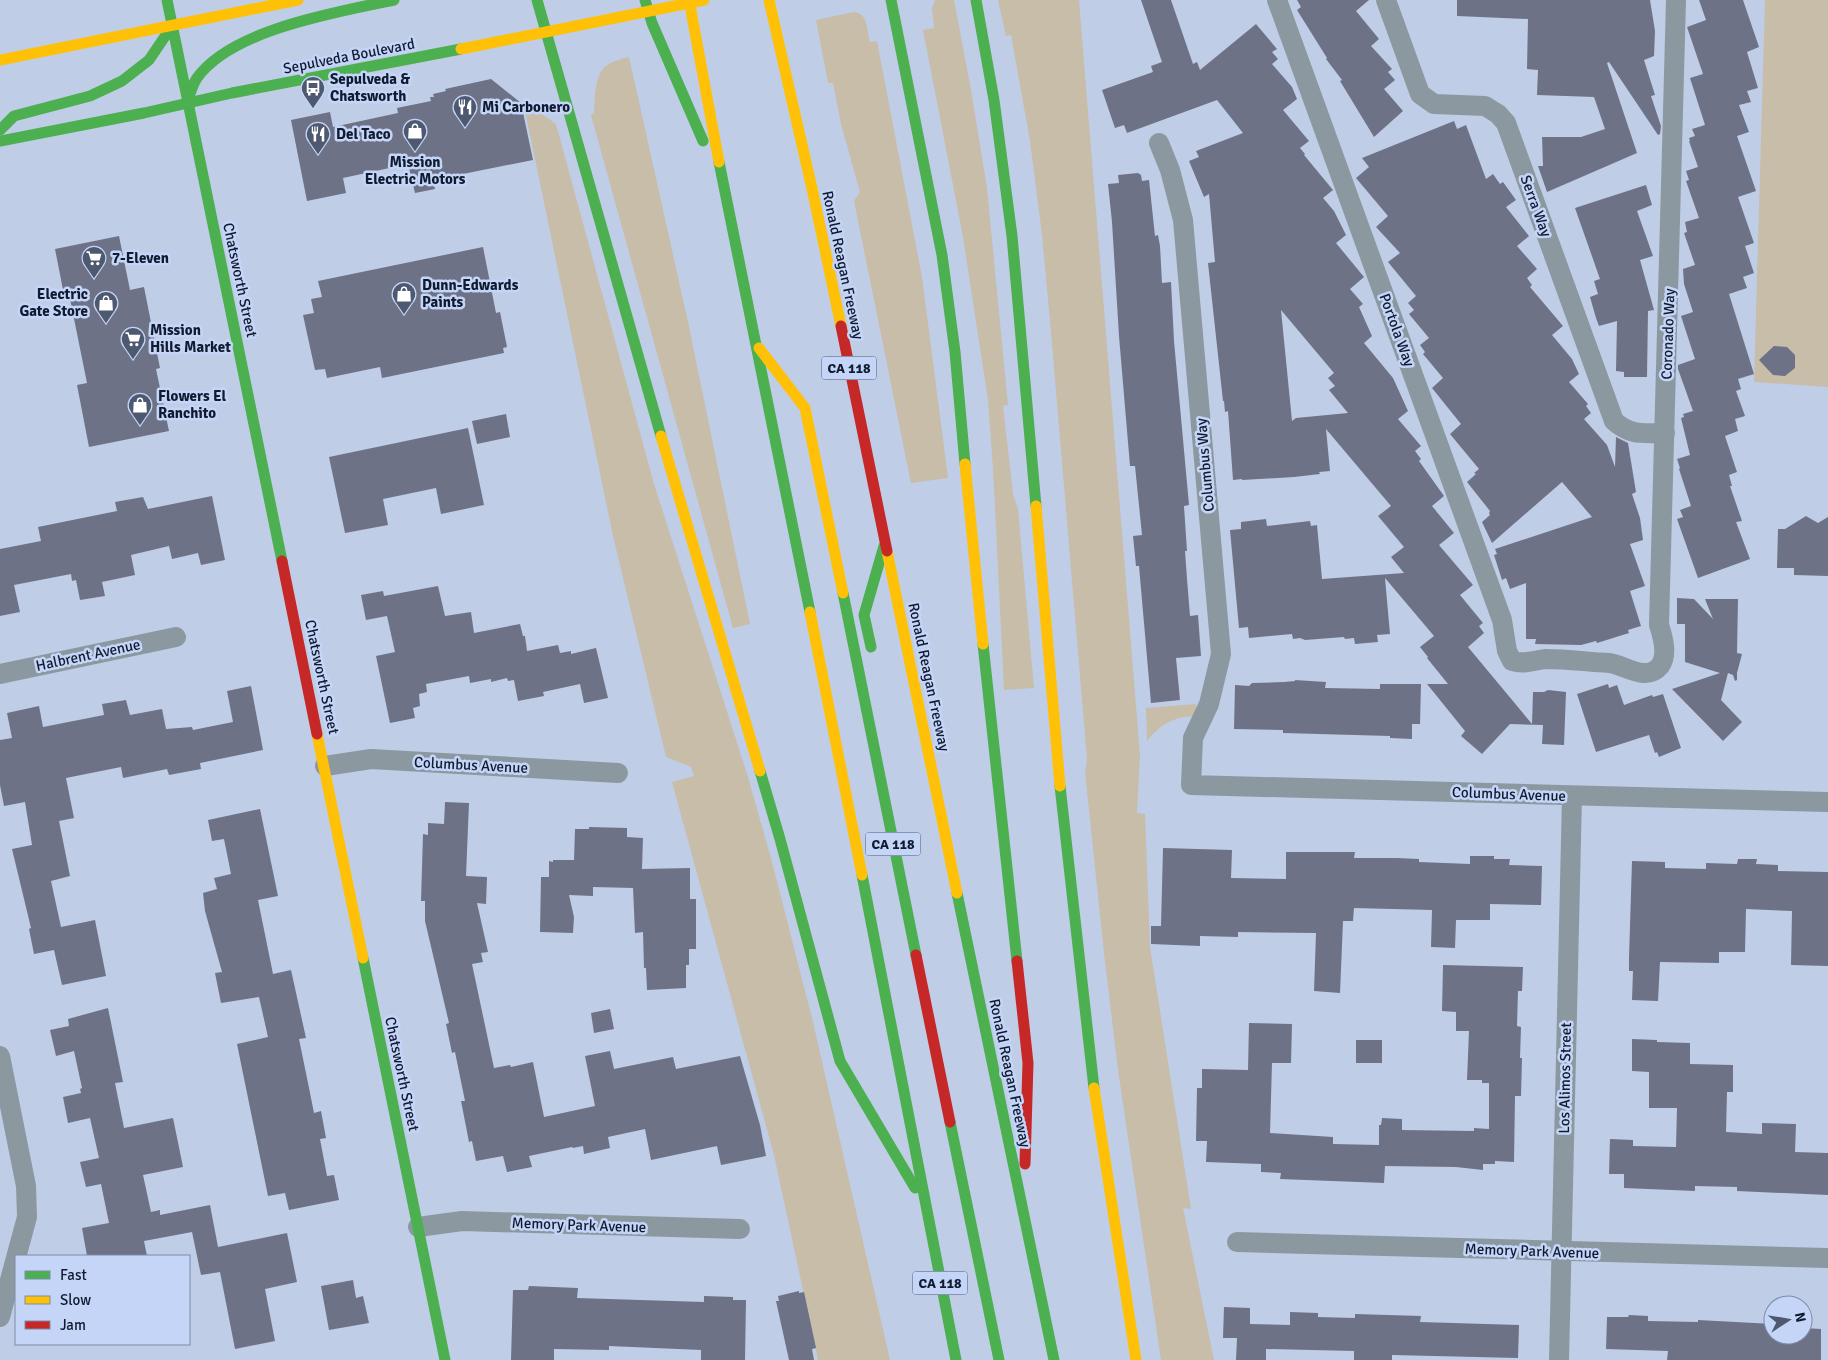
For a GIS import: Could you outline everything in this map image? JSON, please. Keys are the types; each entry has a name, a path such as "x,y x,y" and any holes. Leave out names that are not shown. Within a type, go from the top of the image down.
{"main road":[{"name":"Chatsworth Street","path":"167,0 445,1360"},
{"path":"0,60 298,0"},
{"path":"187,103 197,78 210,62 235,46 301,21 394,0"},
{"path":"537,0 646,387 780,839 840,1061 925,1206"},
{"path":"645,0 652,23 724,190"},
{"name":"CA 118","path":"689,0 724,190 820,659 956,1360"},
{"name":"Sepulveda Boulevard","path":"0,141 241,91 704,0"},
{"name":"Ronald Reagan Freeway","path":"769,0 813,193 1054,1360"},
{"path":"891,0 942,255 955,352 977,588 1028,1063 1023,1209"},
{"path":"976,1 999,136 1012,236 1063,817 1086,1024 1099,1124 1136,1360"},
{"path":"0,130 13,117 91,97 108,90 136,73 162,44 172,26"},
{"name":"CA 118","path":"755,343 805,408 999,1360"},
{"name":"CA 118","path":"874,661 864,616 885,542"}],"street":[{"name":"Portola Way","path":"1277,0 1499,610 1507,651 1512,660 1520,663 1545,659 1614,663 1627,669 1641,672 1652,672 1659,667"},
{"name":"Serra Way","path":"1386,0 1420,94 1434,104 1485,106 1498,114 1506,123 1614,421 1625,431 1643,434 1665,433"},
{"name":"Coronado Way","path":"1659,667 1664,658 1664,646 1659,625 1676,0"},
{"name":"Columbus Way","path":"1159,143 1170,170 1184,220 1221,654 1209,704 1192,738 1190,785"},
{"name":"Halbrent Avenue","path":"0,674 176,637"},
{"name":"Columbus Avenue","path":"324,766 371,760 618,773"},
{"name":"Columbus Avenue","path":"1190,785 1828,802"},
{"name":"Los Alimos Street","path":"1560,1360 1572,796"},
{"path":"0,1056 26,1186 27,1217 17,1255"},
{"name":"Memory Park Avenue","path":"418,1227 462,1221 740,1229"},
{"name":"Memory Park Avenue","path":"1236,1242 1828,1258"},
{"path":"0,1317 15,1261"}],"shaded area":[{"path":"935,0 954,0 987,188 1008,405 1003,406 1013,494 1018,509 1034,688 1004,690 988,400 963,237 923,30 934,28 932,8"},
{"path":"998,0 1079,0 1140,755 1137,813 1145,814 1150,947 1191,1209 1183,1208 1214,1360 1161,1360 1118,1070 1104,953 1085,772 1087,759 1042,235 1030,141 1011,35 1006,36"},
{"path":"1765,0 1828,0 1828,387 1754,382"},
{"path":"854,12 859,13 864,19 870,42 877,41 922,277 948,478 911,483 854,201 860,192 841,124 833,83 828,83 816,20"},
{"path":"629,57 688,322 750,624 733,628 591,115 594,113 597,81 602,70 617,60"},
{"path":"523,101 556,124 654,484 748,777 813,1022 890,1360 818,1360 774,1155 672,782 694,776 691,767 666,757 613,536"},
{"path":"1196,704 1197,716 1175,719 1169,722 1157,730 1147,741 1146,708"}],"building":[{"path":"1141,0 1171,0 1193,64 1197,62 1200,70 1256,24 1277,49 1272,52 1278,59 1272,64 1292,87 1297,99 1283,110 1309,141 1300,148 1304,155 1333,190 1323,198 1334,211 1346,235 1336,243 1364,277 1350,289 1363,304 1359,307 1372,336 1364,343 1393,378 1408,411 1398,419 1421,446 1415,451 1421,459 1419,461 1444,496 1432,506 1454,533 1439,545 1473,585 1460,595 1483,623 1479,626 1484,633 1468,647 1532,724 1533,692 1548,690 1566,692 1564,745 1542,744 1543,725 1510,724 1482,754 1461,736 1465,731 1427,684 1448,684 1420,647 1434,636 1385,578 1390,634 1377,635 1378,642 1355,644 1354,638 1345,639 1344,637 1293,639 1292,634 1249,638 1248,627 1239,628 1230,530 1241,529 1241,522 1266,519 1267,526 1310,521 1311,526 1317,525 1322,579 1404,573 1391,557 1404,547 1378,516 1391,506 1326,429 1330,471 1294,477 1233,480 1228,411 1225,412 1223,401 1208,263 1215,262 1209,194 1204,197 1189,161 1199,157 1196,151 1243,133 1217,100 1127,133 1124,125 1115,128 1102,90 1153,72 1151,66 1162,62","holes":["1281,310 1334,373 1328,378 1335,386 1329,390 1348,413 1296,418 1292,421"]},
{"path":"1297,0 1369,0 1356,11 1379,39 1371,46 1392,69 1388,72 1395,80 1384,89 1403,111 1374,137 1340,81 1342,80 1326,59 1297,10 1301,7"},
{"path":"1457,0 1650,0 1655,31 1654,56 1644,60 1655,95 1651,96 1661,126 1660,134 1658,135 1609,62 1607,63 1637,153 1547,192 1538,166 1543,166 1542,137 1581,137 1605,129 1594,97 1537,95 1538,70 1527,69 1528,19 1457,16"},
{"path":"1699,0 1743,0 1759,47 1747,52 1758,88 1747,91 1751,102 1739,105 1749,132 1737,136 1756,191 1738,197 1754,243 1745,246 1754,273 1743,277 1747,288 1729,294 1754,374 1738,379 1741,389 1736,391 1745,416 1735,419 1738,431 1725,436 1737,472 1729,475 1732,486 1730,486 1742,521 1736,522 1750,559 1698,578 1677,519 1683,517 1680,510 1691,506 1677,459 1690,455 1681,418 1684,417 1683,414 1693,411 1678,365 1695,359 1681,316 1693,312 1684,284 1683,269 1695,265 1684,233 1687,232 1685,222 1699,218 1686,181 1689,180 1686,171 1698,167 1689,138 1695,136 1692,129 1705,125 1690,78 1703,74 1687,27 1706,20"},
{"path":"491,79 521,103 533,160 433,180 435,189 415,193 408,164 343,178 346,193 307,201 291,120 330,112 333,127 398,113 397,108 431,101 430,97 434,97 433,94 446,91 445,89"},
{"path":"1454,121 1457,129 1466,125 1486,179 1493,174 1500,184 1503,182 1516,200 1506,207 1529,236 1517,246 1537,269 1527,278 1532,285 1530,287 1563,326 1552,335 1572,359 1579,374 1569,382 1588,404 1586,406 1591,413 1584,419 1607,445 1615,467 1616,437 1628,443 1636,492 1632,494 1640,518 1643,540 1630,544 1645,586 1630,591 1641,626 1628,630 1629,633 1597,643 1596,641 1581,645 1535,644 1536,639 1526,639 1526,583 1510,589 1506,578 1502,580 1494,555 1497,554 1495,549 1592,517 1562,482 1492,543 1482,522 1490,515 1490,511 1467,482 1479,469 1450,434 1461,424 1432,388 1443,378 1423,354 1425,352 1420,345 1429,338 1409,314 1414,310 1408,303 1416,296 1388,262 1400,253 1376,227 1388,216 1356,178 1369,167 1362,158"},
{"path":"1138,173 1141,175 1142,181 1149,180 1155,236 1158,235 1160,246 1162,283 1171,282 1174,341 1189,505 1184,506 1187,579 1190,616 1198,615 1201,656 1176,658 1180,700 1151,703 1139,566 1136,566 1133,536 1142,535 1135,466 1130,466 1108,184 1119,183 1118,175"},
{"path":"1646,185 1652,205 1637,211 1653,256 1640,260 1654,310 1648,311 1647,377 1624,377 1624,372 1616,371 1617,321 1599,326 1596,318 1590,297 1598,294 1594,281 1600,279 1575,208"},
{"path":"119,236 130,290 144,287 160,368 156,369 169,431 89,447 77,385 87,383 70,299 65,300 55,249"},
{"name":"Dunn-Edwards Paints","path":"483,247 496,313 500,312 507,347 503,348 504,353 382,378 380,367 327,378 325,369 315,370 303,315 314,313 311,299 322,297 318,281"},
{"path":"1774,346 1787,347 1795,355 1795,368 1785,376 1773,375 1759,360"},
{"path":"506,414 510,437 477,444 472,421"},
{"path":"468,428 484,505 441,514 436,488 383,499 388,525 345,533 329,457"},
{"path":"212,496 225,560 201,565 198,553 172,559 169,546 131,555 135,575 102,582 105,596 80,600 76,580 72,581 71,574 14,585 20,612 0,616 0,549 41,541 38,527 117,511 115,502 143,497 148,509"},
{"path":"1806,516 1818,523 1828,517 1828,576 1794,575 1794,568 1777,568 1778,529 1785,529"},
{"path":"438,586 445,616 471,612 474,633 520,624 523,636 525,636 527,651 558,645 560,653 571,651 571,654 596,648 608,698 584,703 580,684 543,692 544,696 518,701 514,680 508,681 507,678 491,682 491,679 470,683 469,676 426,684 427,692 419,694 420,706 413,708 415,718 390,723 376,656 395,652 387,616 366,620 361,595 383,591 384,596"},
{"path":"1677,598 1694,599 1713,619 1705,599 1738,599 1737,653 1742,654 1737,680 1735,681 1733,675 1728,673 1721,700 1742,722 1723,741 1672,689 1720,673 1685,662 1685,624 1677,624"},
{"path":"1295,680 1326,682 1325,688 1380,689 1380,684 1421,684 1420,724 1412,724 1412,739 1390,738 1390,736 1283,733 1283,730 1234,729 1235,685 1249,686 1252,683"},
{"path":"1608,684 1609,688 1617,685 1624,705 1652,695 1653,697 1663,694 1681,748 1659,757 1657,752 1655,753 1649,735 1596,752 1577,694"},
{"path":"251,686 263,750 200,763 201,769 169,775 167,769 123,778 121,767 66,778 74,818 59,821 70,876 51,881 61,927 95,920 106,976 62,985 54,950 34,954 29,929 31,928 12,849 32,845 25,802 4,806 0,785 0,740 12,738 7,713 39,706 43,727 104,715 102,704 126,700 130,715 162,709 166,729 192,727 193,730 233,722 227,691"},
{"path":"445,802 469,803 466,876 487,877 486,904 477,903 488,952 481,953 483,962 472,964 494,1068 510,1065 511,1067 533,1062 544,1117 595,1106 585,1056 610,1051 614,1069 673,1057 676,1069 740,1056 760,1125 766,1156 721,1165 717,1146 651,1160 645,1129 608,1137 610,1148 584,1154 583,1146 572,1147 529,1156 532,1167 507,1172 503,1156 476,1161 472,1141 469,1142 461,1101 465,1101 455,1052 452,1053 446,1024 449,1023 425,921 425,901 421,901 423,834 428,835 428,823 444,824"},
{"path":"260,809 278,896 258,900 273,974 291,970 306,1038 299,1039 314,1113 321,1111 326,1138 320,1139 327,1176 334,1175 339,1200 289,1210 285,1193 268,1196 237,1044 268,1037 259,997 221,1003 215,973 222,972 205,911 203,893 217,889 214,878 231,874 224,839 212,841 208,820"},
{"path":"589,827 627,828 627,837 643,838 642,869 690,868 690,899 696,899 696,949 689,949 689,965 686,965 686,988 647,990 643,932 635,933 633,888 593,887 593,896 569,895 574,917 573,933 540,932 541,877 549,877 549,861 574,860 575,829 589,829"},
{"path":"1163,848 1232,850 1231,878 1286,879 1286,852 1355,852 1354,858 1419,859 1419,862 1470,864 1470,856 1494,856 1494,859 1510,859 1509,865 1542,866 1541,905 1490,904 1490,920 1456,920 1455,948 1431,947 1432,910 1354,908 1353,921 1343,921 1340,993 1314,991 1316,933 1238,932 1238,937 1200,936 1200,946 1151,944 1151,926 1161,926"},
{"path":"1738,859 1757,859 1756,864 1778,865 1778,871 1828,872 1828,966 1791,965 1792,911 1746,909 1745,952 1719,952 1719,963 1660,962 1658,1001 1632,1000 1633,971 1629,971 1629,958 1632,861 1665,862 1665,868 1706,869 1706,863 1737,864"},
{"path":"1443,965 1523,967 1522,991 1518,991 1517,1026 1521,1027 1521,1096 1515,1096 1514,1162 1495,1161 1495,1164 1483,1164 1483,1170 1456,1167 1385,1166 1384,1183 1280,1179 1281,1173 1261,1172 1261,1164 1206,1162 1207,1141 1196,1141 1197,1088 1202,1088 1202,1069 1248,1070 1249,1023 1292,1024 1291,1063 1272,1063 1270,1133 1333,1137 1333,1144 1379,1145 1379,1125 1381,1125 1382,1118 1402,1119 1402,1130 1474,1131 1474,1128 1489,1129 1489,1083 1482,1083 1482,1080 1467,1080 1469,1031 1456,1031 1456,1012 1442,1011"},
{"path":"108,1008 123,1082 115,1083 124,1128 173,1118 183,1167 143,1175 151,1212 160,1210 160,1215 210,1205 218,1247 287,1233 297,1282 265,1289 275,1341 235,1349 220,1272 201,1275 192,1232 144,1241 147,1255 87,1255 82,1228 109,1223 101,1184 86,1187 80,1162 99,1158 90,1118 68,1123 63,1097 81,1093 80,1089 82,1088 74,1051 56,1056 50,1030 69,1026 68,1019"},
{"path":"610,1009 614,1029 594,1033 591,1013"},
{"path":"1632,1039 1690,1043 1690,1064 1733,1065 1733,1092 1727,1092 1726,1132 1762,1134 1762,1123 1796,1124 1795,1152 1828,1153 1828,1195 1737,1191 1737,1187 1695,1186 1695,1191 1624,1188 1624,1174 1609,1174 1610,1139 1633,1140 1633,1146 1676,1147 1677,1108 1649,1108 1649,1072 1632,1071"},
{"path":"1356,1040 1382,1040 1382,1063 1356,1063"},
{"path":"353,1280 356,1298 363,1296 369,1323 329,1330 321,1286"},
{"path":"529,1286 578,1288 577,1298 704,1302 704,1296 733,1297 733,1300 746,1300 745,1360 701,1360 701,1350 609,1346 609,1350 554,1349 554,1360 511,1360 513,1290 528,1290"},
{"path":"799,1291 799,1293 804,1292 816,1348 812,1349 814,1360 789,1360 776,1301 779,1301 778,1296"},
{"path":"1224,1307 1250,1308 1250,1324 1290,1325 1290,1312 1318,1313 1318,1317 1355,1318 1355,1314 1421,1316 1420,1322 1519,1325 1518,1358 1392,1355 1392,1360 1354,1360 1354,1351 1266,1349 1266,1360 1236,1360 1237,1338 1223,1338"},
{"path":"1629,1315 1648,1316 1648,1321 1698,1322 1698,1320 1763,1323 1763,1345 1813,1345 1813,1329 1821,1329 1821,1360 1667,1360 1668,1351 1606,1349 1607,1317 1628,1317"}],"traffic: fast":[{"path":"167,0 282,561"},
{"path":"187,103 197,78 213,61 235,47 288,25 345,10 394,0"},
{"path":"537,0 661,436"},
{"path":"645,0 652,23 703,141"},
{"path":"891,0 942,255 955,352 965,464"},
{"path":"976,0 994,100 1012,236 1036,506"},
{"path":"0,130 14,116 90,96 122,81 149,60 172,26"},
{"path":"0,141 144,113 232,93 461,49"},
{"path":"719,162 810,612"},
{"path":"871,647 864,615 884,546"},
{"path":"843,593 916,955"},
{"path":"983,644 1017,961"},
{"path":"760,771 840,1061 915,1188"},
{"path":"1060,786 1094,1088"},
{"path":"862,875 956,1360"},
{"path":"957,893 1054,1360"},
{"path":"363,958 445,1360"},
{"path":"950,1122 999,1360"}],"traffic: slow":[{"path":"0,60 298,0"},
{"path":"689,0 719,162"},
{"path":"461,49 704,0"},
{"path":"769,0 841,326"},
{"path":"759,348 805,408 843,593"},
{"path":"661,436 760,771"},
{"path":"965,464 983,644"},
{"path":"1036,506 1060,786"},
{"path":"887,551 957,893"},
{"path":"810,612 862,875"},
{"path":"317,734 363,958"},
{"path":"1094,1088 1136,1360"}],"traffic: jam":[{"path":"841,326 887,551"},
{"path":"282,561 317,734"},
{"path":"916,955 950,1122"},
{"path":"1017,961 1028,1063 1025,1164"}],"place":[{"name":"Sepulveda & Chatsworth","path":"313,109"},
{"name":"Mi Carbonero","path":"465,128"},
{"name":"Mission Electric Motors","path":"415,152"},
{"name":"Del Taco","path":"318,155"},
{"name":"7-Eleven","path":"94,279"},
{"name":"Dunn-Edwards Paints","path":"404,315"},
{"name":"Electric Gate Store","path":"106,324"},
{"name":"Mission Hills Market","path":"133,360"},
{"name":"Flowers El Ranchito","path":"140,426"}]}
